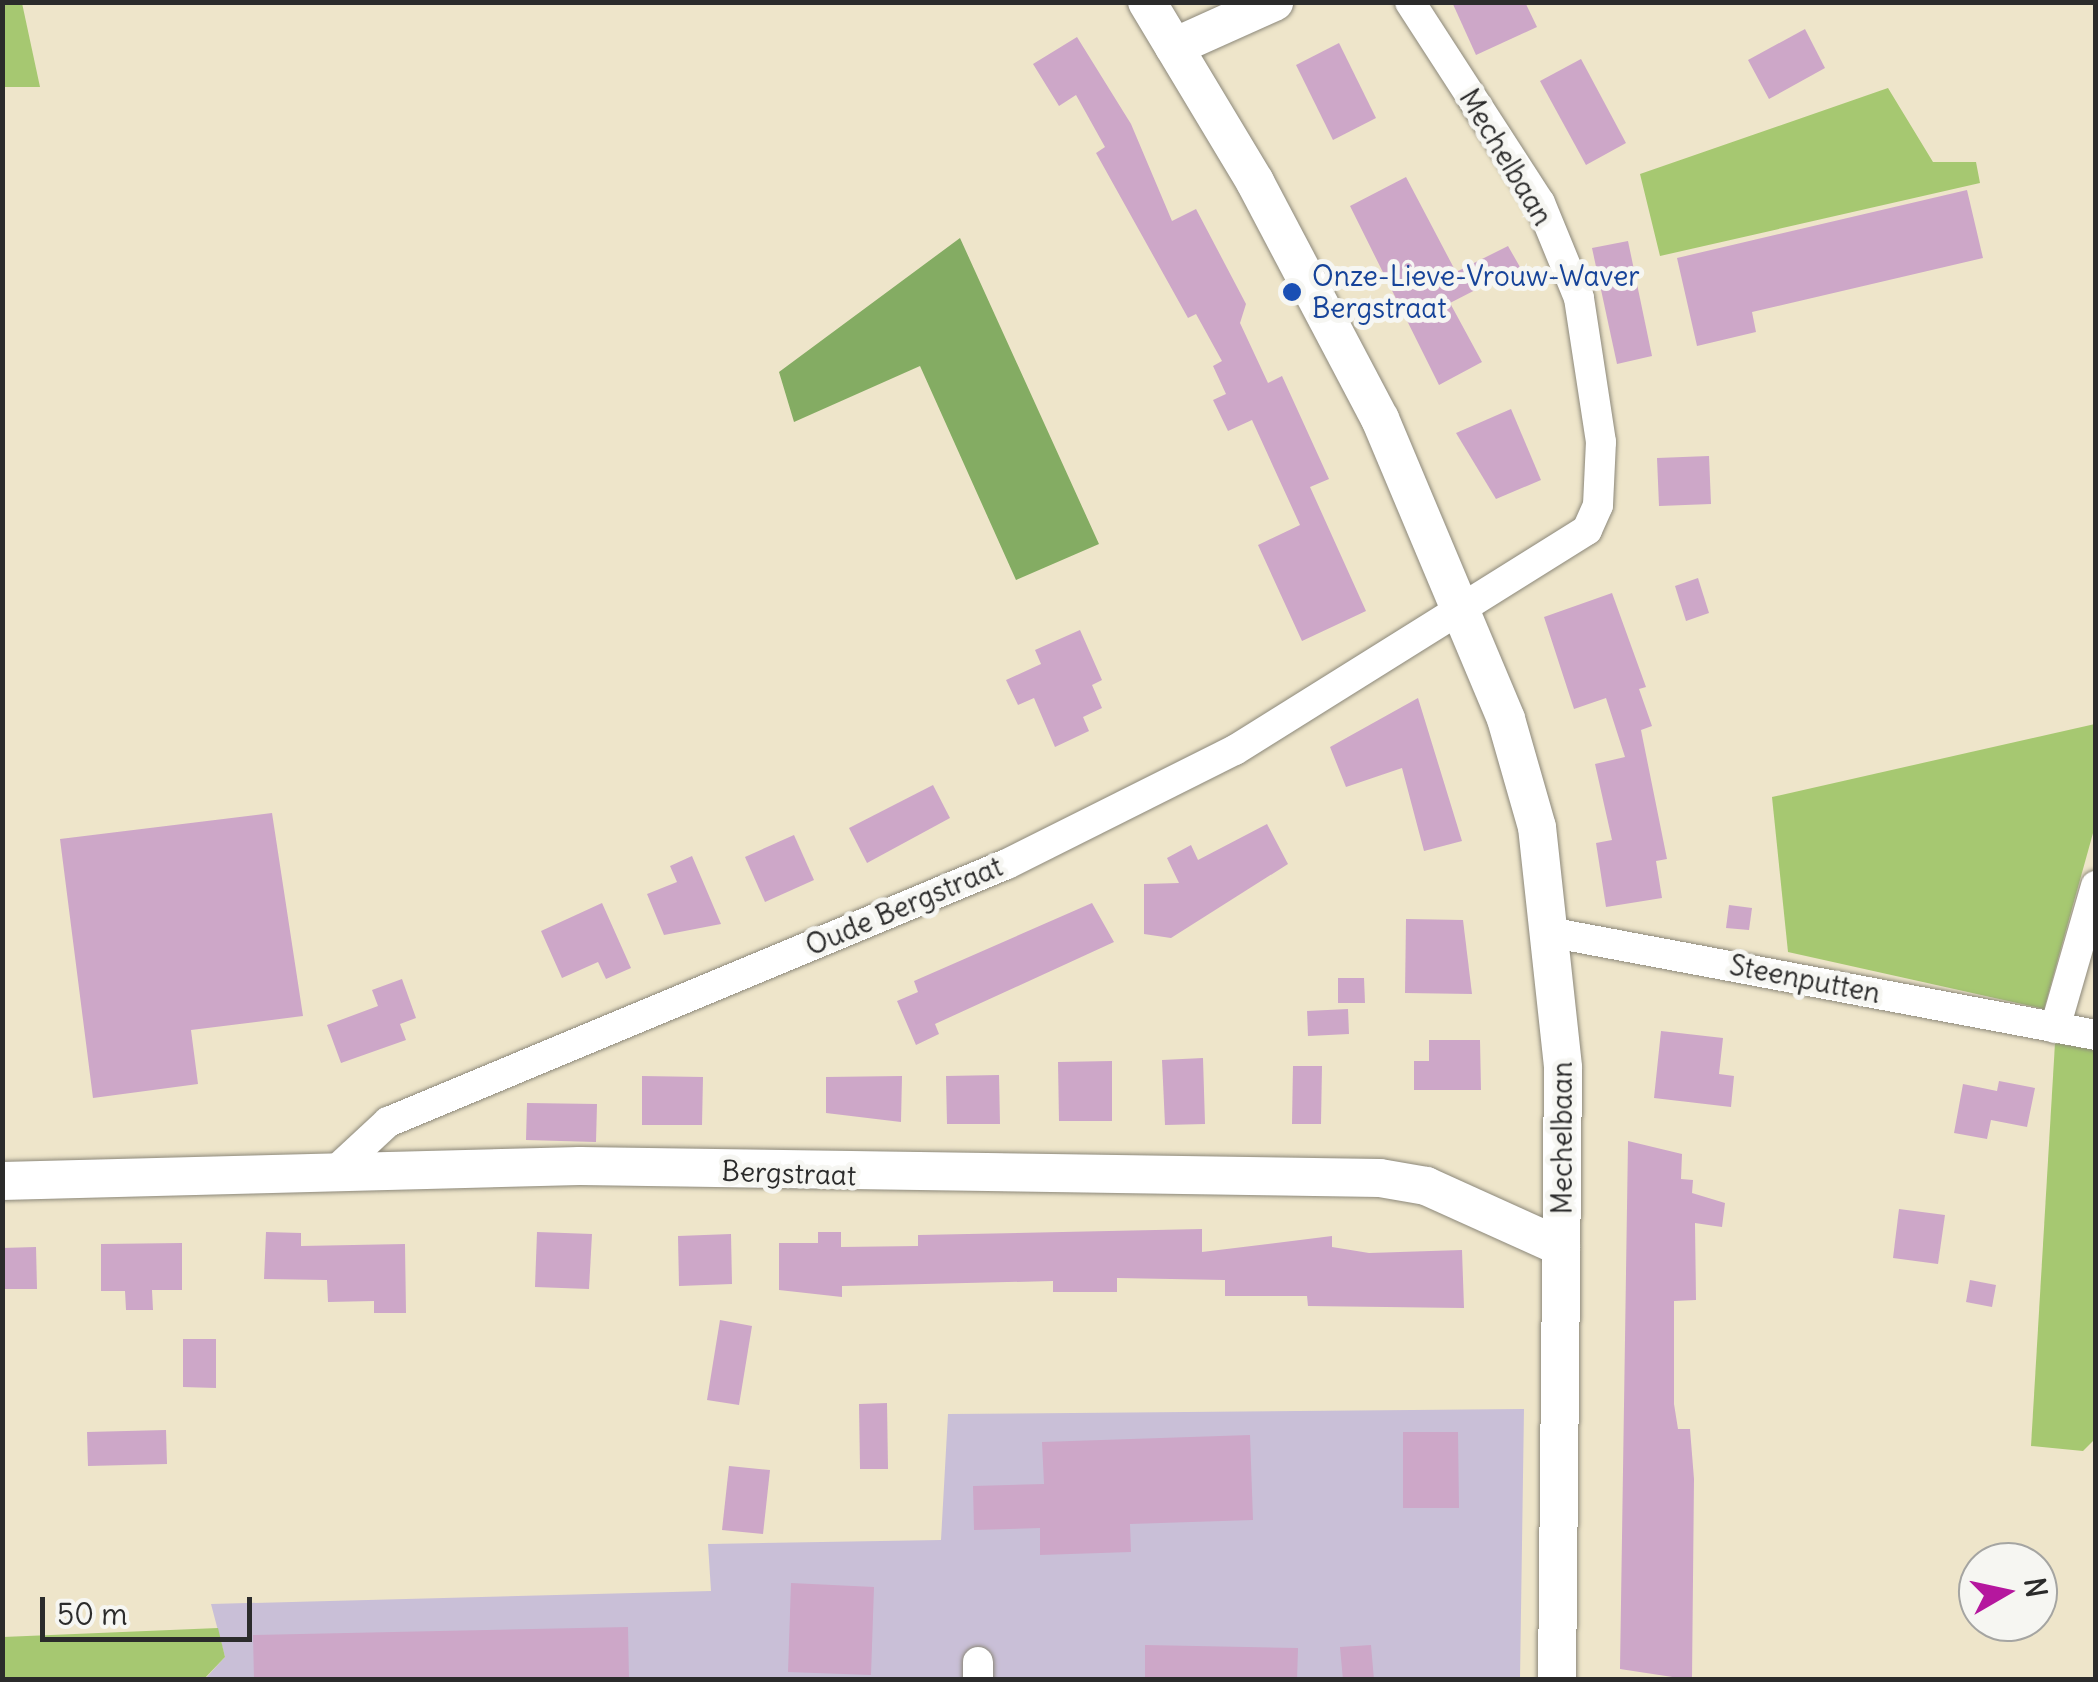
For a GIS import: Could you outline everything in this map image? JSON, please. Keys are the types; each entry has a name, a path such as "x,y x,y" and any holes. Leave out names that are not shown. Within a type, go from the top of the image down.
{"street":[{"name":"Mechelbaan","path":"1147,2 1326,312 1464,610 1523,774 1554,933 1561,1246 1556,1680"},
{"path":"1174,47 1274,2"},
{"name":"Mechelbaan","path":"1410,2 1540,203 1579,298 1602,442 1598,505 1587,530 1464,610"},
{"name":"Oude Bergstraat","path":"334,1172 388,1122 1007,864 1235,750 1464,610"},
{"path":"2054,1028 2096,886"},
{"name":"Steenputten","path":"1554,933 2096,1035"},
{"name":"Bergstraat","path":"2,1182 580,1166 1380,1178 1426,1186 1561,1246"}],"shaded area":[{"path":"1524,1409 1520,1679 204,1680 225,1657 211,1604 711,1591 708,1544 941,1540 948,1414"}],"green space":[{"path":"2,3 22,3 40,87 3,87"},
{"path":"1888,88 1933,162 1976,162 1980,183 1660,256 1640,174"},
{"path":"960,238 1099,544 1016,580 920,366 794,422 779,372"},
{"path":"2095,724 2095,826 2044,1009 1788,952 1772,797"},
{"path":"2055,1043 2095,1050 2096,1438 2083,1451 2031,1446"},
{"path":"218,1628 225,1657 204,1679 3,1679 3,1637"}],"building":[{"path":"1452,2 1525,2 1537,27 1476,55"},
{"path":"1805,29 1825,68 1769,99 1748,60"},
{"path":"1077,37 1131,124 1172,221 1196,209 1246,304 1240,323 1268,383 1282,376 1329,479 1310,487 1366,611 1302,641 1258,545 1300,525 1252,420 1228,431 1213,400 1226,394 1213,366 1222,361 1196,314 1188,318 1096,153 1105,147 1076,95 1059,106 1033,64"},
{"path":"1339,43 1376,118 1333,140 1296,65"},
{"path":"1581,59 1626,143 1586,165 1540,81"},
{"path":"1406,177 1456,272 1508,246 1520,267 1450,303 1482,362 1439,385 1350,206"},
{"path":"1967,190 1983,258 1752,312 1756,332 1697,346 1677,258"},
{"path":"1628,241 1652,356 1617,364 1592,248"},
{"path":"1511,409 1541,480 1496,499 1456,433"},
{"path":"1709,456 1711,504 1659,506 1657,458"},
{"path":"1698,578 1709,613 1686,621 1675,586"},
{"path":"1612,593 1646,687 1639,689 1652,726 1641,730 1667,859 1656,861 1662,898 1606,907 1596,843 1612,840 1595,764 1625,757 1606,698 1574,709 1544,617"},
{"path":"1080,630 1102,680 1092,685 1102,708 1083,717 1089,731 1055,747 1034,698 1018,705 1006,680 1041,664 1035,650"},
{"path":"1418,698 1462,841 1424,851 1402,768 1346,787 1330,747"},
{"path":"933,785 950,818 867,863 849,828"},
{"path":"272,813 303,1016 191,1030 198,1084 93,1098 60,839"},
{"path":"1267,824 1288,864 1171,938 1144,934 1144,884 1179,883 1167,858 1191,845 1198,860"},
{"path":"794,835 814,880 765,902 745,857"},
{"path":"692,856 721,924 664,935 647,894 677,882 670,866"},
{"path":"602,903 631,968 606,979 598,962 562,978 541,931"},
{"path":"1092,903 1114,942 935,1024 939,1034 916,1045 897,1001 918,992 914,981"},
{"path":"1729,905 1752,908 1749,930 1726,928"},
{"path":"1406,919 1463,920 1472,994 1405,993"},
{"path":"1338,978 1364,978 1365,1003 1338,1003"},
{"path":"402,979 416,1018 400,1024 406,1040 341,1063 327,1025 378,1006 372,990"},
{"path":"1348,1009 1349,1034 1308,1036 1307,1011"},
{"path":"1661,1031 1723,1038 1719,1074 1734,1076 1731,1107 1654,1098"},
{"path":"1429,1040 1480,1040 1481,1090 1414,1090 1414,1061 1429,1061"},
{"path":"1203,1058 1205,1124 1165,1125 1162,1060"},
{"path":"1112,1061 1112,1121 1059,1121 1058,1062"},
{"path":"1293,1066 1322,1066 1321,1124 1292,1124"},
{"path":"999,1075 1000,1124 947,1124 946,1076"},
{"path":"642,1076 703,1077 702,1125 642,1125"},
{"path":"902,1076 901,1122 826,1113 826,1077"},
{"path":"1999,1081 2035,1088 2027,1127 1991,1120 1987,1139 1954,1133 1963,1084 1997,1091"},
{"path":"527,1103 597,1104 596,1142 526,1140"},
{"path":"1628,1141 1682,1154 1681,1179 1693,1180 1692,1193 1725,1203 1722,1227 1695,1223 1696,1300 1674,1301 1674,1404 1678,1429 1690,1429 1694,1479 1692,1680 1620,1669"},
{"path":"1899,1209 1945,1215 1938,1264 1893,1258"},
{"path":"1202,1229 1202,1252 1332,1236 1332,1247 1369,1253 1462,1250 1464,1308 1308,1306 1307,1296 1225,1296 1225,1280 1117,1278 1117,1292 1053,1292 1053,1281 842,1286 842,1297 779,1290 779,1243 818,1243 818,1232 841,1232 841,1247 918,1246 918,1235"},
{"path":"266,1232 301,1233 301,1246 405,1244 406,1313 374,1313 374,1301 328,1302 327,1280 264,1279"},
{"path":"537,1232 592,1234 589,1289 535,1287"},
{"path":"731,1234 732,1284 679,1286 678,1236"},
{"path":"182,1243 182,1290 152,1290 153,1310 126,1310 125,1291 101,1291 101,1244"},
{"path":"36,1247 37,1289 2,1289 2,1248"},
{"path":"1970,1280 1996,1285 1992,1307 1966,1302"},
{"path":"720,1320 752,1326 739,1405 707,1400"},
{"path":"183,1339 216,1339 216,1388 183,1387"},
{"path":"887,1403 888,1469 860,1469 859,1404"},
{"path":"166,1430 167,1464 88,1466 87,1432"},
{"path":"1403,1432 1458,1432 1459,1508 1403,1508"},
{"path":"1250,1435 1253,1520 1130,1524 1131,1552 1040,1555 1040,1528 974,1530 973,1486 1044,1484 1042,1442"},
{"path":"729,1466 770,1470 763,1534 722,1530"},
{"path":"791,1583 874,1587 871,1675 788,1672"},
{"path":"628,1627 629,1680 254,1680 253,1635"},
{"path":"1145,1645 1298,1648 1297,1680 1145,1680"},
{"path":"1371,1645 1374,1680 1343,1680 1340,1647"}],"place":[{"name":"Onze-Lieve-Vrouw-Waver Bergstraat","path":"1292,292"}]}
